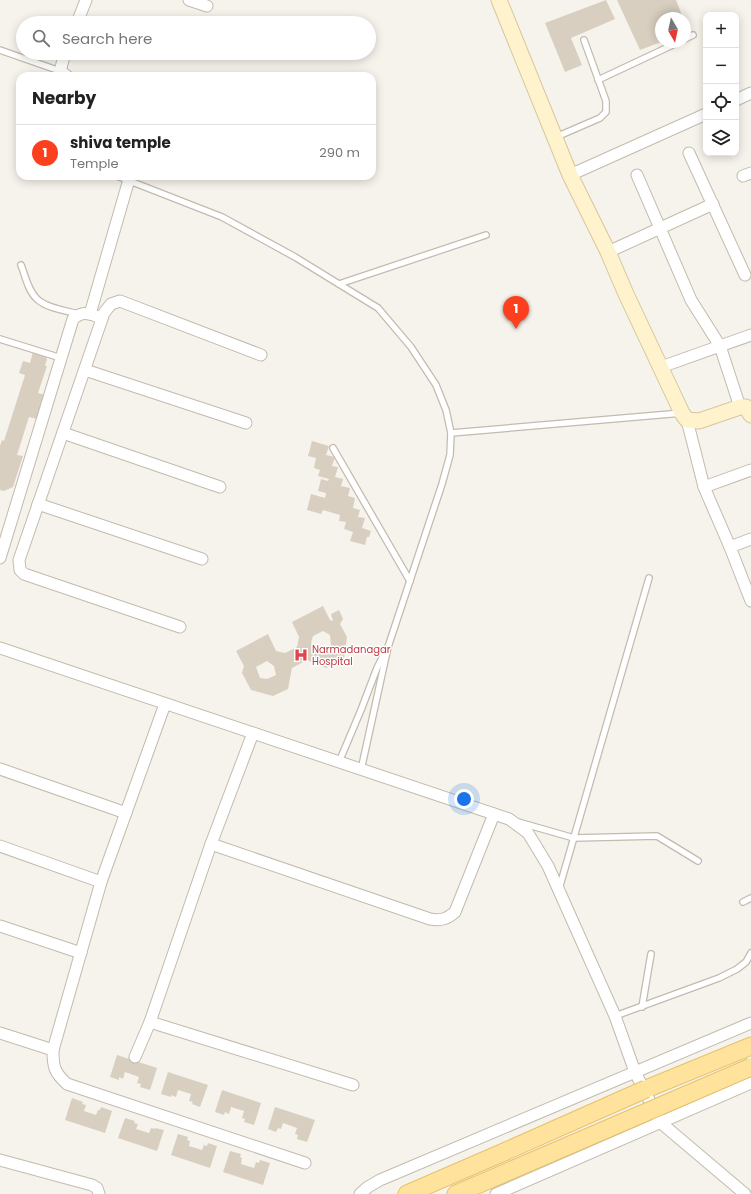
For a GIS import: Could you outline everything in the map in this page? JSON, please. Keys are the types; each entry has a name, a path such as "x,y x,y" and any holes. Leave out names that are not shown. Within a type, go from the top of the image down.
{"main road":[{"path":"499,0 570,175 608,252 626,294 684,416 699,422 747,408"},
{"path":"407,1194 646,1089 751,1046"},
{"path":"456,1194 751,1067"}],"street":[{"path":"80,16 86,0"},
{"path":"189,0 207,6"},
{"path":"64,72 65,60"},
{"path":"739,99 751,94"},
{"path":"570,175 703,115"},
{"path":"689,153 745,275"},
{"path":"637,175 691,300 720,346 747,408"},
{"path":"85,314 128,180"},
{"path":"608,252 713,204"},
{"path":"180,627 24,574 20,570 19,560 102,318 111,304 120,301 261,355"},
{"path":"0,558 73,319 85,314 102,318"},
{"path":"661,368 751,335"},
{"path":"85,370 246,423"},
{"path":"684,416 704,487 751,601"},
{"path":"63,433 220,487"},
{"path":"704,487 751,470"},
{"path":"38,504 202,559"},
{"path":"730,547 751,539"},
{"path":"0,648 509,819 528,834 548,866 615,1016 635,1072 660,1122 744,1194"},
{"path":"165,704 101,882 53,1050 53,1066 57,1075 67,1084 305,1163"},
{"path":"135,1057 150,1022 211,844 253,734"},
{"path":"0,768 126,813"},
{"path":"211,844 430,919 440,920 449,917 455,912 494,814"},
{"path":"0,846 101,882"},
{"path":"0,926 81,953"},
{"path":"150,1022 353,1085"},
{"path":"360,1194 380,1180 751,1023"},
{"path":"0,1033 53,1050"},
{"path":"496,1194 751,1083"},
{"path":"0,1160 92,1185 97,1188 99,1194"}],"lane":[{"path":"555,138 600,118 606,112 606,101 584,40"},
{"path":"598,80 666,48"},
{"path":"0,50 16,56"},
{"path":"27,60 59,72"},
{"path":"134,180 222,217 295,257 378,308 411,347 436,385 446,410 451,433 450,455 442,484 388,646 361,770"},
{"path":"339,284 486,234"},
{"path":"21,265 31,291 36,299 43,304 85,314"},
{"path":"0,340 61,358"},
{"path":"451,433 684,416"},
{"path":"334,448 410,581"},
{"path":"559,890 650,578"},
{"path":"339,762 377,668 388,646"},
{"path":"509,819 574,838 657,836 698,861"},
{"path":"743,902 751,898"},
{"path":"615,1016 719,978 737,969 746,962 751,953"},
{"path":"642,1007 651,954"}],"building":[{"path":"606,0 615,19 571,38 582,65 565,72 545,23"},
{"path":"617,0 676,0 681,12 655,12 655,44 640,50"},
{"path":"33,352 46,355 47,359 45,366 47,366 38,393 45,395 37,419 29,417 17,455 23,456 13,487 4,491 0,490 0,446 2,440 4,441 25,375 19,373 23,361 30,363"},
{"path":"312,441 329,446 326,455 335,457 332,466 338,467 335,477 343,479 341,486 350,488 348,496 355,498 353,508 360,510 358,517 365,518 362,528 371,531 369,537 367,537 365,545 350,541 353,532 344,529 346,522 339,521 340,515 323,510 321,514 307,510 311,494 325,498 326,493 318,491 321,479 328,481 329,479 318,476 320,470 314,468 316,458 308,456"},
{"path":"323,606 330,620 333,621 331,614 339,610 343,619 340,624 347,637 344,659 326,668 307,660 292,668 288,689 273,696 251,690 242,673 244,666 236,651 268,634 276,651 285,653 297,647 299,637 292,622","holes":["323,631 330,635 331,646 325,651 316,650 311,643 313,636","267,661 274,666 276,675 267,679 260,678 256,667"]},
{"path":"117,1055 157,1068 150,1090 140,1087 141,1084 137,1083 139,1077 125,1072 123,1079 119,1077 119,1080 110,1077"},
{"path":"168,1072 208,1085 200,1107 189,1101 191,1094 178,1090 176,1097 161,1094"},
{"path":"222,1090 261,1103 254,1125 244,1122 245,1119 242,1118 244,1111 231,1107 229,1114 225,1112 224,1115 215,1112"},
{"path":"72,1098 83,1102 82,1104 86,1105 84,1111 96,1115 101,1107 112,1111 105,1133 65,1120"},
{"path":"275,1107 315,1120 307,1142 297,1139 298,1135 295,1134 297,1128 283,1123 281,1129 278,1128 276,1132 268,1129"},
{"path":"125,1118 135,1121 134,1123 138,1124 136,1129 149,1133 151,1128 164,1130 157,1151 118,1138"},
{"path":"178,1134 188,1137 187,1140 190,1141 189,1146 202,1150 204,1145 207,1146 208,1143 217,1146 210,1168 171,1155"},
{"path":"230,1151 241,1154 241,1164 254,1168 256,1162 259,1163 260,1160 270,1163 263,1185 223,1172"}],"place":[{"name":"shiva temple","path":"516,329"},
{"name":"Narmadanagar Hospital","path":"301,655"}]}
